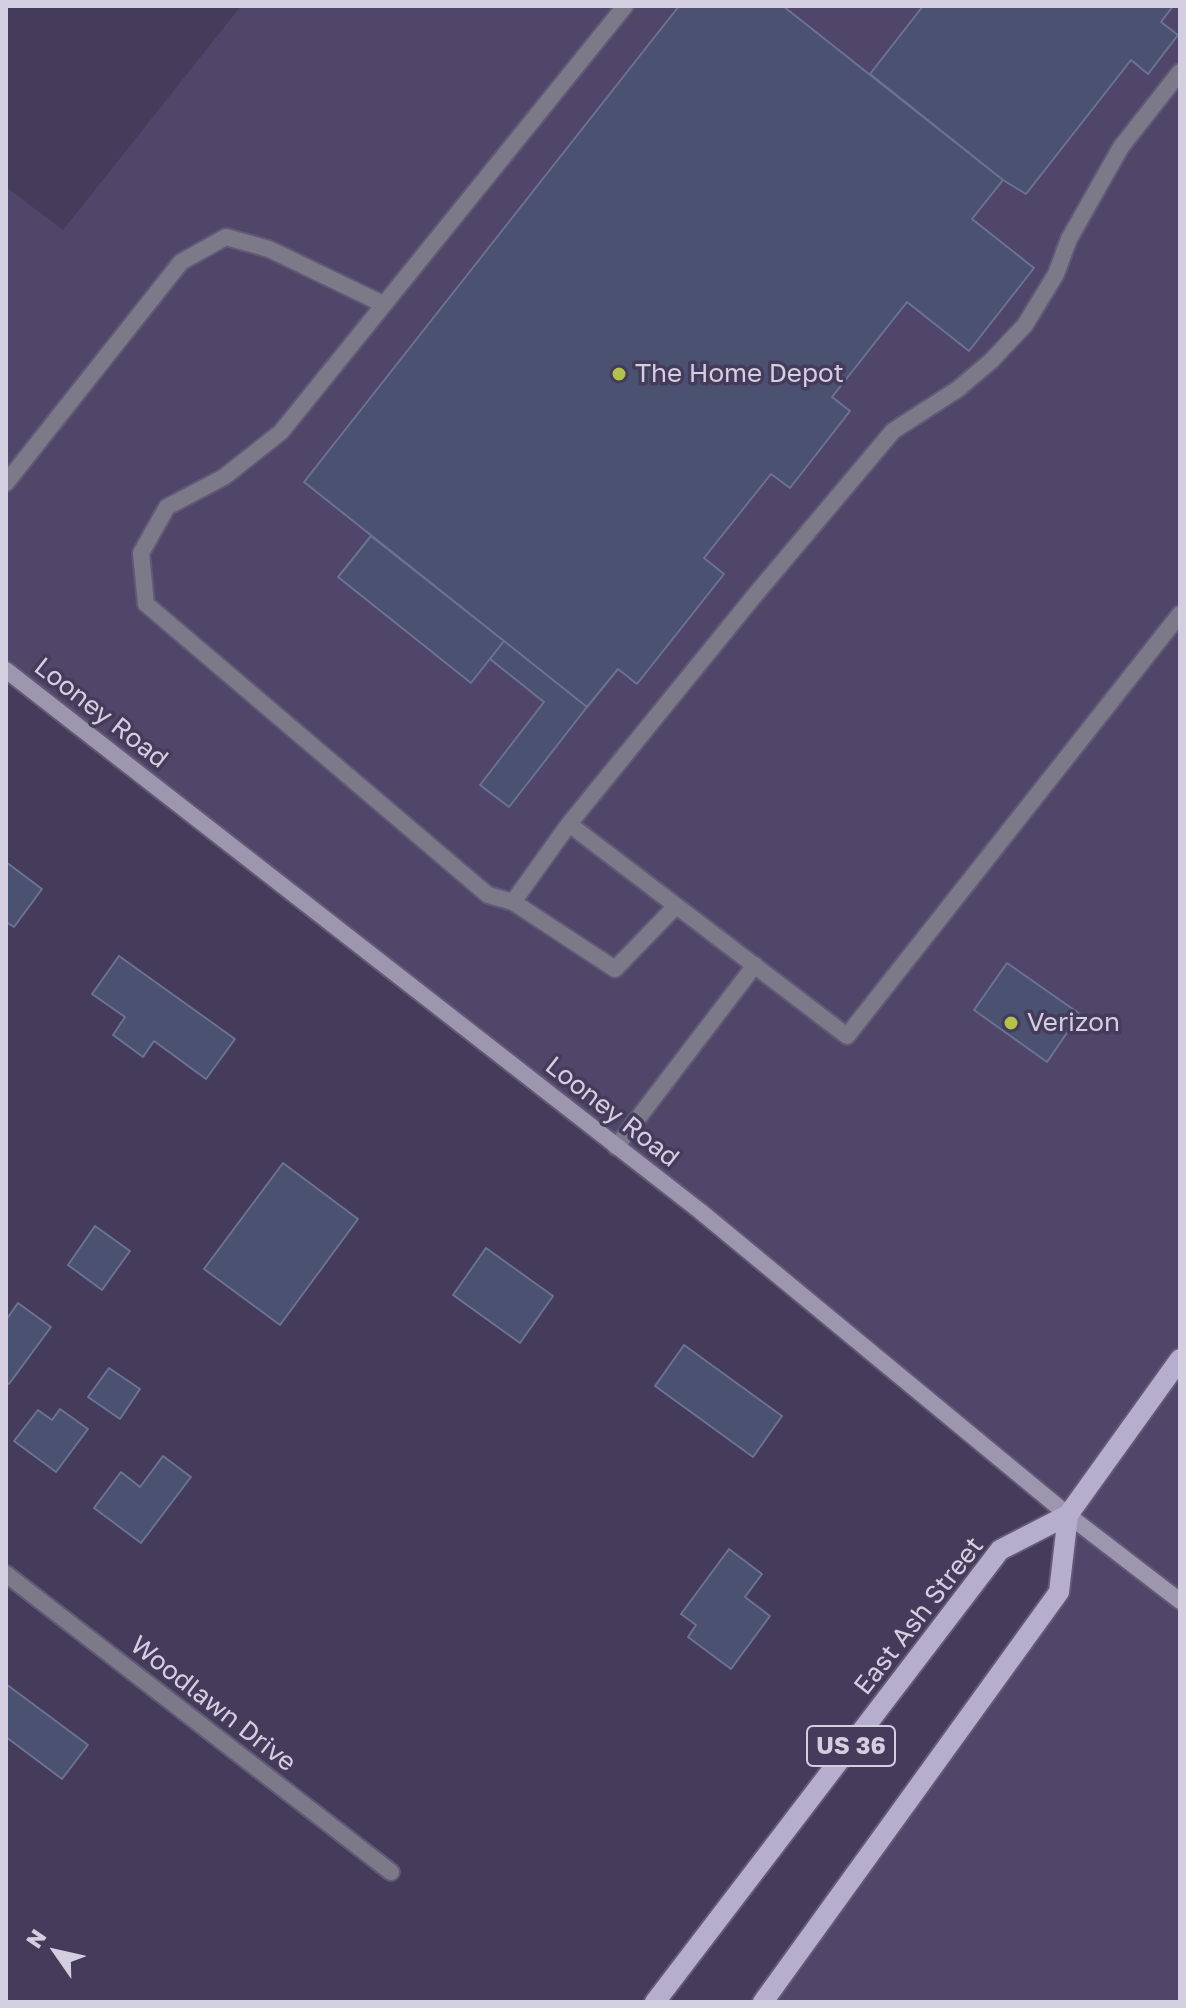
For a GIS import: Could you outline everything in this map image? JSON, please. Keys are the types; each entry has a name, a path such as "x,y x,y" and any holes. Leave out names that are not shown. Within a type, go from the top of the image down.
{"main road":[{"name":"East Ash Street","path":"655,2002 1000,1550 1068,1515 1180,1359"},
{"name":"East Ash Street","path":"763,2002 1059,1592 1068,1515"}],"street":[{"path":"625,6 281,432 224,477 167,507 141,553 146,604 488,895 513,902 615,969 676,906"},
{"path":"513,902 569,824 893,431 958,389 991,361 1025,325 1056,274 1069,239 1121,147 1179,78"},
{"path":"6,483 181,262 226,237 269,249 383,304"},
{"path":"569,824 847,1036 1180,614"},
{"name":"Looney Road","path":"6,670 700,1211 1068,1515 1180,1601"},
{"path":"616,1147 755,965"},
{"name":"Woodlawn Drive","path":"6,1574 391,1872"}],"shaded area":[{"path":"241,6 1180,6 1180,2002 763,2002 1059,1592 1068,1515 700,1211 6,670 6,187 63,230"}],"building":[{"name":"The Home Depot","path":"679,6 783,6 1003,180 972,219 1034,268 969,351 907,302 832,397 850,411 790,488 771,474 704,558 724,574 637,684 618,669 587,707 304,482"},
{"path":"923,6 1173,6 1161,22 1178,35 1148,74 1131,60 1026,194 1003,180 870,74"},
{"path":"371,536 504,641 471,683 338,577"},
{"path":"504,641 587,707 509,807 480,785 544,702 490,659"},
{"path":"6,862 42,889 14,927 6,922"},
{"path":"119,956 235,1039 206,1079 154,1041 143,1057 113,1035 125,1017 92,994"},
{"path":"1007,963 1080,1014 1047,1062 974,1010"},
{"path":"283,1163 358,1219 280,1325 204,1269"},
{"path":"95,1226 130,1251 102,1290 68,1265"},
{"path":"486,1248 553,1296 520,1343 453,1295"},
{"path":"18,1303 51,1327 9,1384 6,1382 6,1320"},
{"path":"684,1345 782,1416 753,1457 655,1386"},
{"path":"109,1368 140,1389 120,1419 88,1397"},
{"path":"60,1409 88,1429 56,1472 14,1441 38,1410 52,1420"},
{"path":"163,1456 191,1477 141,1543 94,1508 121,1472 140,1487"},
{"path":"729,1549 762,1574 745,1597 770,1616 731,1669 688,1637 696,1625 681,1614"},
{"path":"6,1684 88,1745 62,1779 6,1737"}],"place":[{"name":"The Home Depot","path":"619,374"},
{"name":"Verizon","path":"1011,1023"}]}
